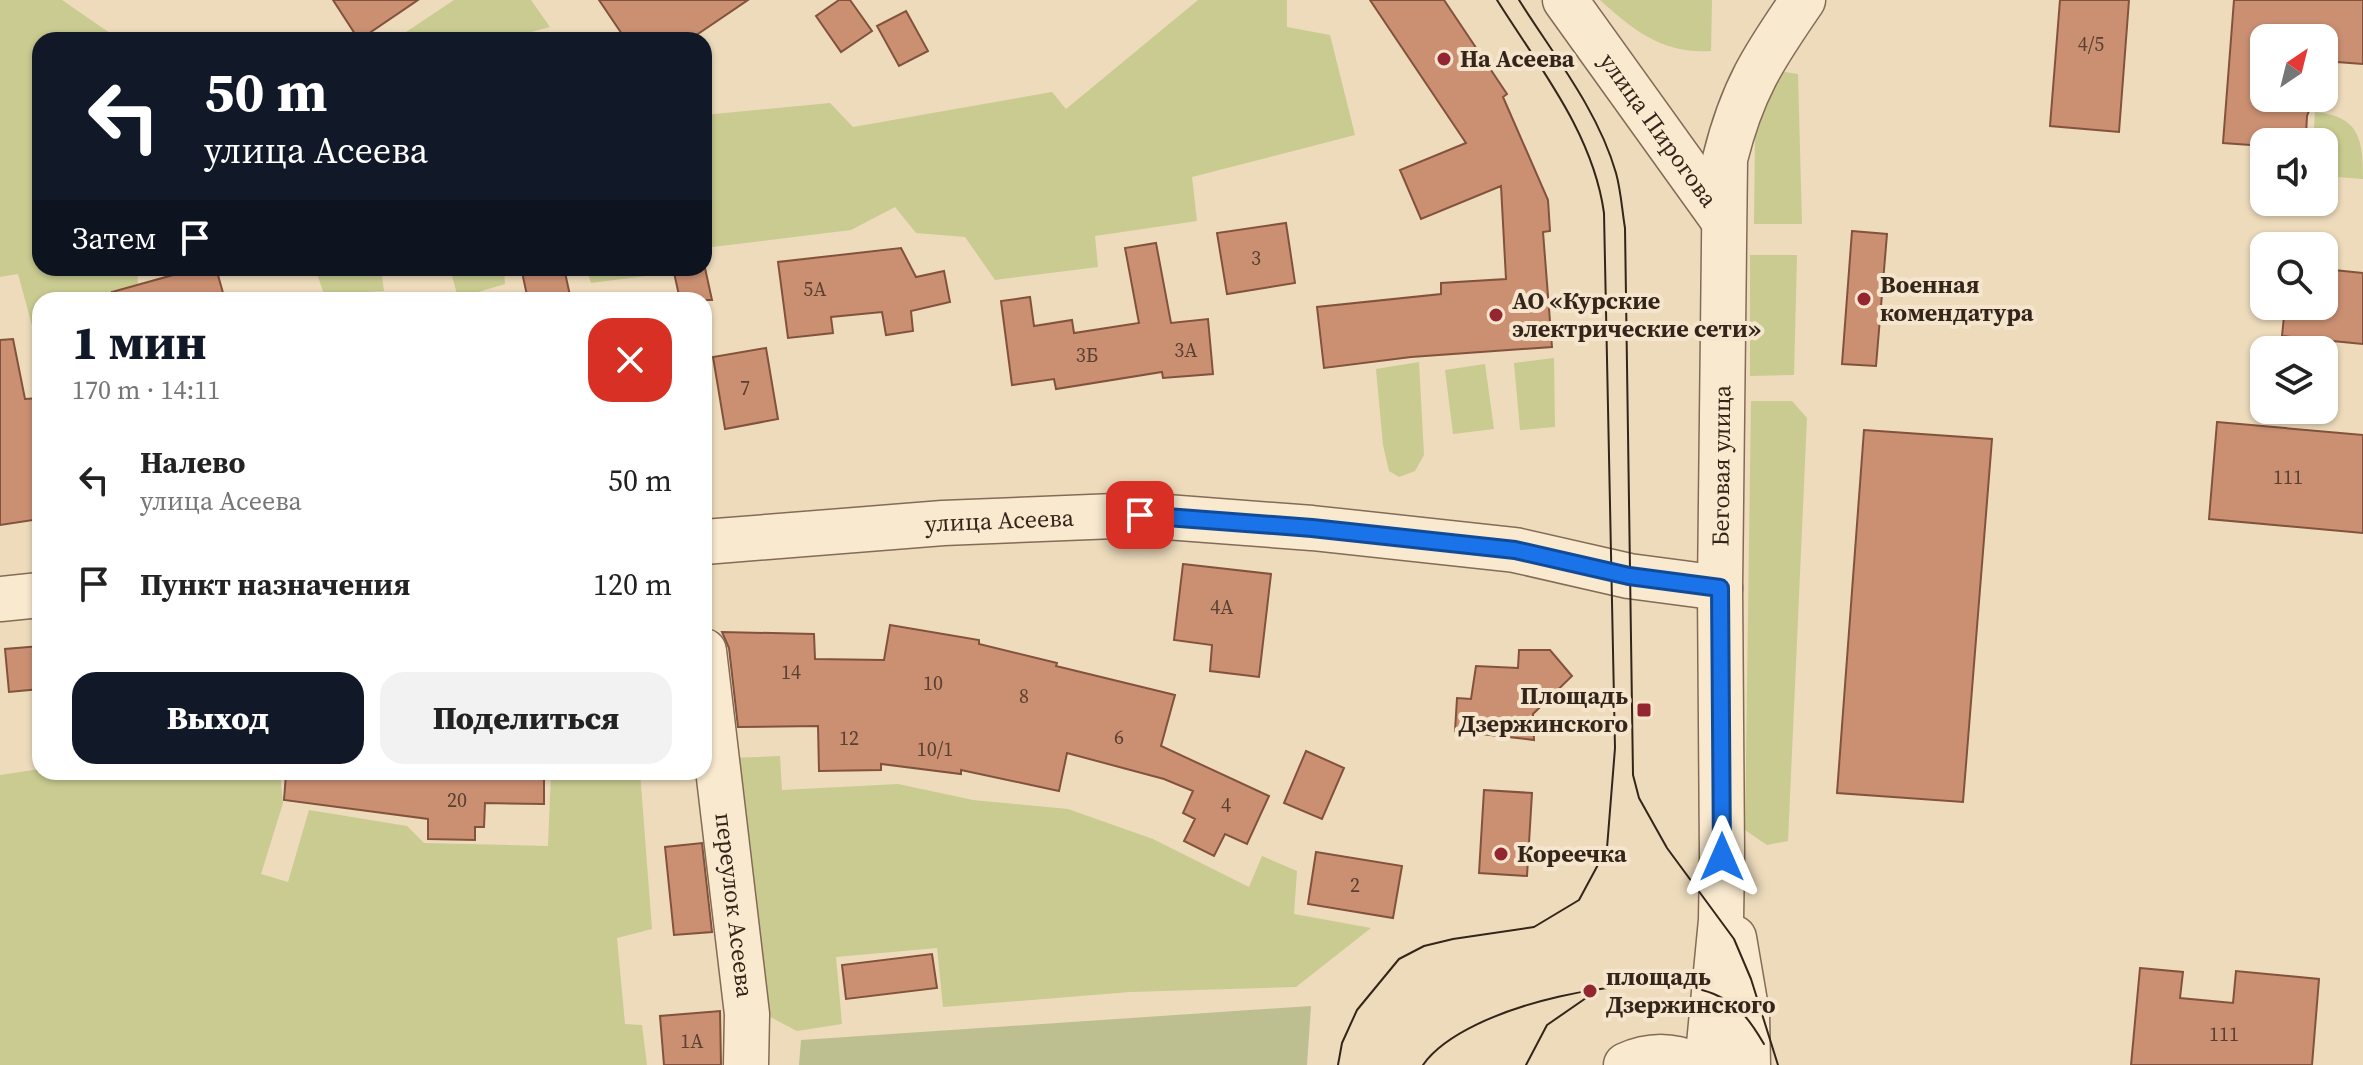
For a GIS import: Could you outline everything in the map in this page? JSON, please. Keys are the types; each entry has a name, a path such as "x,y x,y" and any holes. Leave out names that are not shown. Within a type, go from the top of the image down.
{"street":[{"name":"улица Пирогова","path":"1565,0 1723,220"},
{"name":"Беговая улица","path":"1722,857 1720,588 1725,159 1738,108 1759,65 1803,0"},
{"name":"улица Асеева","path":"712,541 943,523 1140,515 1312,528 1515,550 1629,576 1720,588"},
{"path":"0,599 32,596"},
{"name":"переулок Асеева","path":"712,719 747,1014 746,1065"},
{"path":"1707,1065 1721,920 1722,857"},
{"path":"1722,857 1747,1014 1748,1065"},
{"path":"1626,1065 1641,1058 1667,1056 1695,1065"}],"green space":[{"path":"0,0 62,0 108,32 32,32 32,276 138,276 138,292 32,292 32,325 18,274 0,277"},
{"path":"454,0 531,0 550,27 531,32 406,32"},
{"path":"1198,0 1287,0 1287,27 1330,35 1355,135 1192,177 1197,221 1095,236 1098,267 995,280 965,237 916,233 895,207 851,230 712,247 712,114 830,103 853,127 1052,92 1066,109"},
{"path":"1600,0 1712,0 1711,51 1678,49 1650,38"},
{"path":"1779,71 1798,74 1802,224 1754,224 1755,136"},
{"path":"2315,112 2330,114 2350,125 2360,142 2363,179 2338,177 2338,128 2314,128"},
{"path":"1750,255 1797,255 1794,375 1750,376"},
{"path":"318,276 382,276 384,291 323,292"},
{"path":"452,276 504,276 505,284 478,292 456,292"},
{"path":"589,276 645,276 591,283"},
{"path":"1554,358 1555,427 1520,430 1514,363"},
{"path":"1419,362 1424,455 1415,471 1399,477 1389,471 1383,445 1376,369"},
{"path":"1485,364 1494,429 1453,434 1445,370"},
{"path":"1751,401 1792,401 1807,418 1788,841 1767,845 1745,830"},
{"path":"780,756 782,790 898,784 973,800 1068,809 1153,839 1249,887 1262,856 1297,871 1294,914 1371,928 1296,987 1130,992 943,1007 937,948 836,957 842,1024 797,1031 755,1009 730,758"},
{"path":"32,770 32,780 281,780 283,803 261,874 288,882 309,810 407,826 424,843 548,846 551,780 641,780 652,929 617,938 625,1024 642,1025 647,1065 0,1065 0,775"},
{"path":"1311,1006 1307,1065 799,1065 801,1040"}],"building":[{"path":"333,0 418,0 371,32 354,32"},
{"path":"599,0 748,0 701,32 621,32"},
{"path":"839,0 850,0 872,31 841,52 816,16"},
{"path":"1370,0 1444,0 1507,94 1503,97 1548,200 1550,231 1543,232 1552,347 1411,357 1324,368 1317,307 1441,294 1441,283 1506,279 1501,186 1421,219 1400,170 1466,143"},
{"path":"2060,0 2129,0 2119,132 2050,126"},
{"path":"2234,0 2363,0 2363,64 2338,62 2338,24 2250,24 2250,112 2309,112 2306,128 2250,128 2250,145 2223,143"},
{"path":"906,11 928,51 899,66 877,26"},
{"path":"1286,223 1295,283 1227,294 1217,233"},
{"name":"Военная комендатура","path":"1852,231 1887,234 1876,366 1842,364"},
{"path":"1156,243 1171,323 1208,319 1213,374 1163,378 1162,372 1056,389 1054,379 1012,385 1001,301 1030,297 1034,326 1072,320 1074,333 1139,323 1125,248"},
{"path":"901,248 916,277 944,271 950,302 911,311 913,331 886,335 882,312 831,317 833,333 788,338 778,262"},
{"path":"2338,270 2363,273 2363,344 2338,342 2338,336 2282,336 2284,320 2338,320"},
{"path":"169,276 218,276 223,292 112,292"},
{"path":"523,276 566,276 569,292 526,292"},
{"path":"675,276 707,276 710,292 678,292"},
{"path":"13,339 25,399 32,399 32,520 0,525 0,340"},
{"path":"766,348 778,419 725,429 713,357"},
{"path":"2217,422 2363,435 2363,533 2209,519"},
{"path":"1864,430 1992,439 1963,802 1837,793"},
{"path":"1183,564 1271,574 1259,677 1210,671 1212,645 1174,640"},
{"path":"890,625 979,640 979,644 1057,663 1056,666 1175,695 1161,746 1269,796 1247,844 1225,834 1214,856 1184,841 1195,819 1183,813 1193,791 1164,779 1067,753 1059,791 961,770 961,774 881,764 881,770 819,771 818,726 738,727 729,648 722,632 814,634 815,659 884,660"},
{"path":"32,647 32,690 9,692 5,649"},
{"path":"1519,650 1550,650 1572,676 1533,714 1534,740 1455,731 1457,698 1471,699 1476,666 1518,668"},
{"path":"1306,751 1344,768 1322,819 1284,803"},
{"path":"286,780 544,780 544,804 485,803 484,827 475,827 475,840 428,839 428,819 284,800"},
{"path":"1484,790 1532,793 1527,876 1479,873"},
{"path":"702,843 712,932 674,935 665,847"},
{"path":"1316,852 1402,866 1393,918 1308,904"},
{"path":"932,954 937,988 846,999 842,965"},
{"path":"2140,968 2183,972 2180,998 2233,1003 2236,971 2319,979 2312,1065 2131,1065"},
{"path":"720,1011 721,1065 664,1065 660,1016"}],"tram line":[{"path":"1338,1065 1342,1043 1357,1010 1399,959 1424,946 1453,939 1534,927 1579,900 1607,848 1615,748 1604,213 1589,155 1576,128 1497,0"},
{"path":"1519,0 1574,83 1598,127 1616,173 1620,194 1625,228 1633,775 1639,798 1667,848 1734,939 1751,979 1778,1065"},
{"path":"1423,1065 1445,1043 1477,1024 1516,1009 1560,996 1647,985 1684,987 1723,998 1744,1015 1764,1044"},
{"path":"1526,1065 1547,1025 1586,998"}],"place":[{"name":"На Асеева","path":"1444,59"},
{"name":"Военная комендатура","path":"1864,299"},
{"name":"АО «Курские электрические сети»","path":"1496,315"},
{"name":"Площадь Дзержинского","path":"1644,710"},
{"name":"Кореечка","path":"1501,854"},
{"name":"площадь Дзержинского","path":"1590,991"}],"route":[{"path":"1140,515 1312,528 1515,550 1629,576 1720,588 1722,857"}]}
